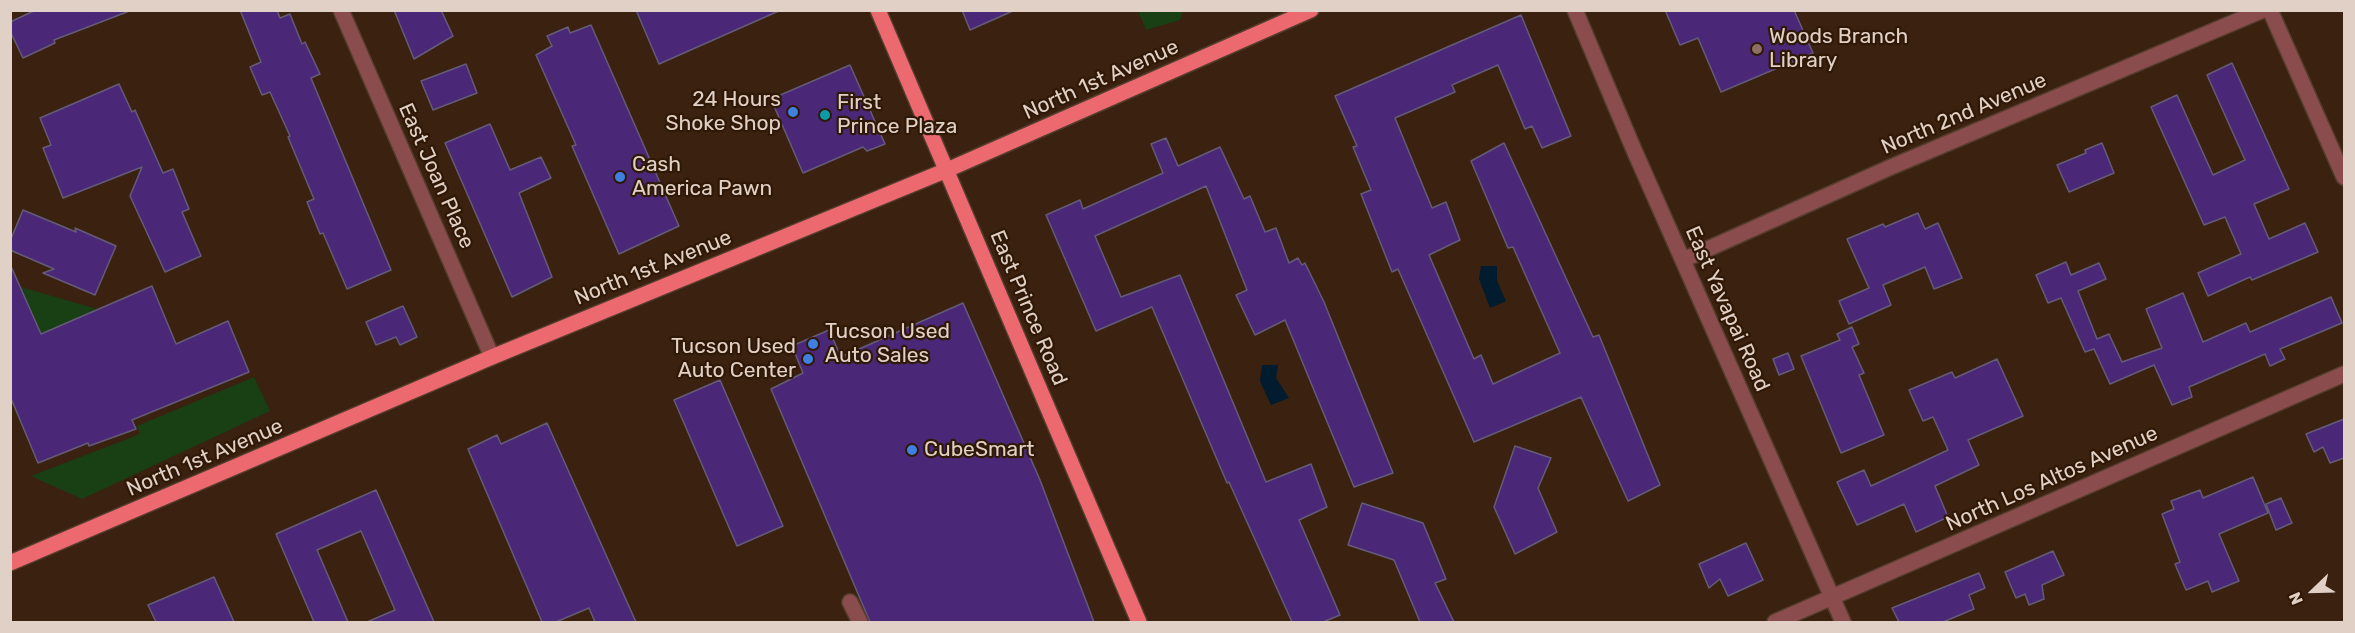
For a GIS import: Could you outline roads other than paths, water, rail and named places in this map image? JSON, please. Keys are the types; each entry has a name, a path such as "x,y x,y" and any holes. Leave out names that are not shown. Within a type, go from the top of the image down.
{"main road":[{"name":"East Prince Road","path":"878,10 1139,622"},
{"name":"North 1st Avenue","path":"10,563 492,357 947,170 1311,10"}],"street":[{"name":"East Joan Place","path":"341,10 492,357"},
{"name":"East Yavapai Road","path":"1575,10 1843,622"},
{"name":"North 2nd Avenue","path":"1683,260 1891,167 2263,10"},
{"path":"2270,10 2344,177"},
{"name":"North Los Altos Avenue","path":"1775,622 2344,374"},
{"path":"850,602 860,622"}],"water":[{"path":"1481,266 1497,266 1497,281 1506,301 1490,308 1479,279"},
{"path":"1262,365 1278,365 1276,378 1289,398 1271,405 1260,381"}],"place":[{"name":"Woods Branch Library","path":"1757,49"},
{"name":"24 Hours Shoke Shop","path":"793,112"},
{"name":"First Prince Plaza","path":"825,115"},
{"name":"Cash America Pawn","path":"620,177"},
{"name":"Tucson Used Auto Sales","path":"813,344"},
{"name":"Tucson Used Auto Center","path":"808,359"},
{"name":"CubeSmart","path":"912,450"}]}
